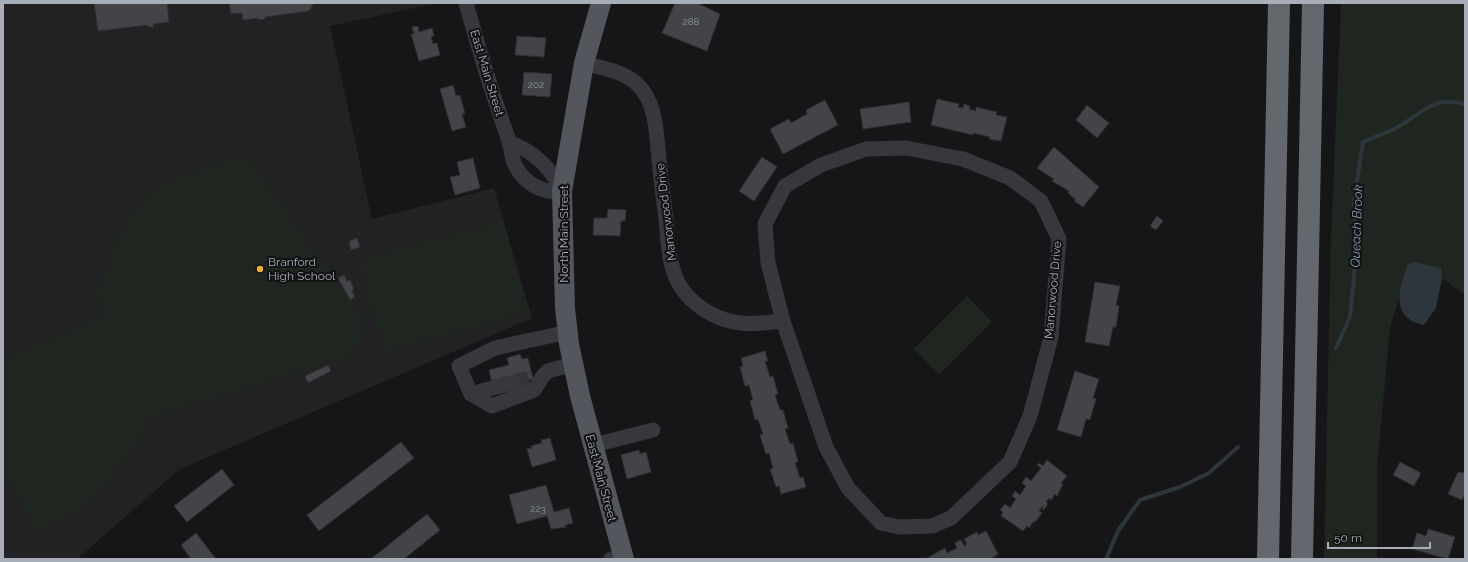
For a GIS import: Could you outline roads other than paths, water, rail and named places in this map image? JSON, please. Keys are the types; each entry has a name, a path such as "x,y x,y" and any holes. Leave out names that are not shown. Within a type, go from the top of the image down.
{"highway":[{"path":"1268,559 1279,3"},
{"path":"1302,559 1313,3"}],"main road":[{"name":"North Main Street","path":"580,396 573,364 565,308 562,191 584,63 601,3"},
{"name":"East Main Street","path":"580,396 594,446 620,558"}],"street":[{"name":"East Main Street","path":"466,3 480,54 515,166 527,180 538,189 553,192 562,191"},
{"name":"Manorwood Drive","path":"584,63 616,72 628,78 638,85 645,94 650,105 656,132 670,257 679,284 697,304 715,316 740,323 783,321"},
{"path":"509,143 526,150 552,172 562,191"},
{"name":"Manorwood Drive","path":"906,148 963,159 1010,178 1041,201 1059,239 1051,336 1030,416 1010,462 951,518 932,526 899,527 881,523 848,488 826,447 783,321 768,263 765,224 785,186 820,165 866,149 906,148"},
{"path":"568,332 495,348 459,366 471,394 492,406 534,390 537,378 548,371 573,364"},
{"path":"471,394 514,382"},
{"path":"594,446 653,430"}],"waterway":[{"name":"Queach Brook","path":"1336,348 1350,317 1357,246 1354,201 1363,142 1398,127 1422,111 1436,104 1445,102 1465,104"},
{"name":"Queach Brook","path":"1106,559 1118,531 1140,500 1180,487 1209,473 1238,447"}],"tunnel":[{"path":"514,382 533,377"}],"place":[{"name":"Branford High School","path":"260,269"}]}
